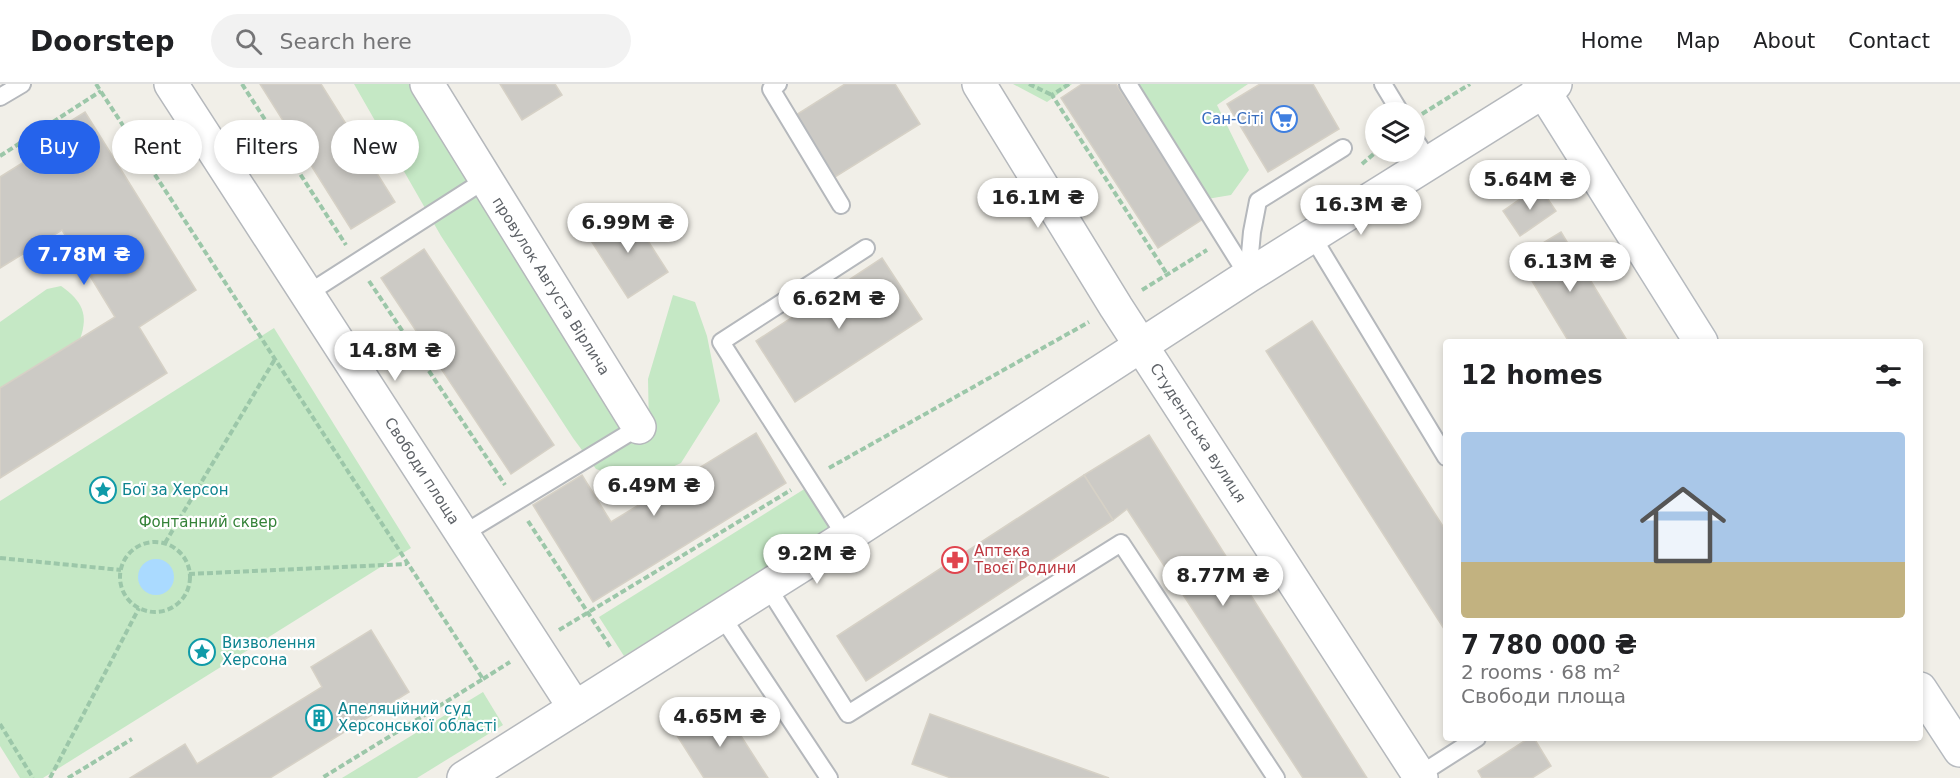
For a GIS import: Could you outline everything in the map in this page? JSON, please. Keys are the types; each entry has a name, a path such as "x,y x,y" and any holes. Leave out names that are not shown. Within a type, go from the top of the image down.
{"street":[{"name":"Свободи площа","path":"171,84 575,708"},
{"name":"провулок Августа Вірлича","path":"427,84 639,427"},
{"name":"Студентська вулиця","path":"980,84 1116,307 1420,777"},
{"path":"1425,148 1546,86 1699,339"},
{"path":"464,778 846,537 1312,236 1407,162"},
{"path":"1923,694 1960,750"}],"lane":[{"path":"0,98 22,84"},
{"path":"778,84 771,89 841,206"},
{"path":"1128,84 1248,276"},
{"path":"1383,84 1394,102"},
{"path":"1248,276 1252,232 1258,201 1343,148"},
{"path":"307,294 485,180"},
{"path":"1312,236 1443,452"},
{"path":"846,537 721,342 866,249"},
{"path":"464,534 639,427"},
{"path":"767,586 848,714 1121,543 1276,778"},
{"path":"721,615 829,778"},
{"path":"1420,777 1473,741"}],"path":[{"path":"96,84 483,679"},
{"path":"242,84 628,674"},
{"path":"1029,84 1052,95 1167,274"},
{"path":"1052,95 1069,84"},
{"path":"1425,112 1470,84"},
{"path":"0,156 101,91"},
{"path":"322,778 587,612 809,479 1116,307"},
{"path":"165,543 275,359"},
{"path":"165,543 176,548 184,557 189,568 187,591 172,607 161,611 139,608 123,592 121,570 125,560 132,550 142,544 165,543"},
{"path":"0,558 121,570"},
{"path":"189,573 407,564"},
{"path":"50,778 139,608"},
{"path":"0,724 33,778"},
{"path":"68,778 132,739"}],"green space":[{"path":"354,84 411,84 649,429 648,379 673,295 695,302 707,336 720,401 681,463 638,483 596,469 573,438 441,236 406,174 419,174 419,120 375,120"},
{"path":"1013,84 1072,84 1047,102"},
{"path":"1138,84 1248,84 1217,105 1249,170 1231,195 1207,199"},
{"path":"61,286 74,297 82,309 84,322 80,339 0,388 0,322 47,289"},
{"name":"Фонтанний сквер","path":"274,328 411,548 43,778 20,778 0,746 0,501"},
{"path":"806,488 830,528 624,656 599,617"},
{"path":"483,692 503,725 417,778 342,778"}],"water":[{"path":"156,559 168,565 174,577 168,589 156,595 144,589 138,577 144,565"}],"building":[{"path":"260,84 321,84 344,120 331,120 331,174 377,174 395,202 351,229 316,174 319,174 319,120 283,120"},
{"path":"500,84 555,84 562,95 522,120"},
{"path":"845,84 895,84 920,124 835,177 796,115"},
{"path":"1082,84 1116,84 1203,219 1158,248 1061,98"},
{"path":"1260,84 1313,84 1339,129 1268,172 1227,104"},
{"path":"85,112 90,120 72,120"},
{"path":"100,136 112,155 112,174 124,174 196,290 139,327 167,373 0,478 0,388 115,317 62,230 0,268 0,177 18,166 18,174 100,174"},
{"path":"1539,186 1556,211 1520,236 1503,211"},
{"path":"628,210 668,272 628,298 588,236"},
{"path":"1561,232 1626,339 1567,339 1518,258"},
{"path":"424,249 554,445 511,474 381,278"},
{"path":"882,258 922,319 795,402 756,341"},
{"path":"1312,321 1443,526 1443,627 1266,351"},
{"path":"756,433 786,483 593,602 533,505 582,475 611,522"},
{"path":"1149,435 1367,778 1303,778 1127,509 1113,520 1084,475"},
{"path":"1084,475 1113,520 866,681 837,636"},
{"name":"Апеляційний суд Херсонської області","path":"371,630 409,692 270,778 130,778 185,744 197,764 322,687 311,667"},
{"path":"721,705 768,778 704,778 676,734"},
{"path":"930,714 1109,778 951,778 912,764"},
{"path":"1524,741 1536,741 1551,766 1532,778 1482,778 1478,771"}],"place":[{"name":"Сан-Сіті","path":"1284,119"},
{"name":"Бої за Херсон","path":"103,490"},
{"name":"Аптека Твоєї Родини","path":"955,560"},
{"name":"Визволення Херсона","path":"202,652"},
{"name":"Апеляційний суд Херсонської області","path":"319,718"}]}
